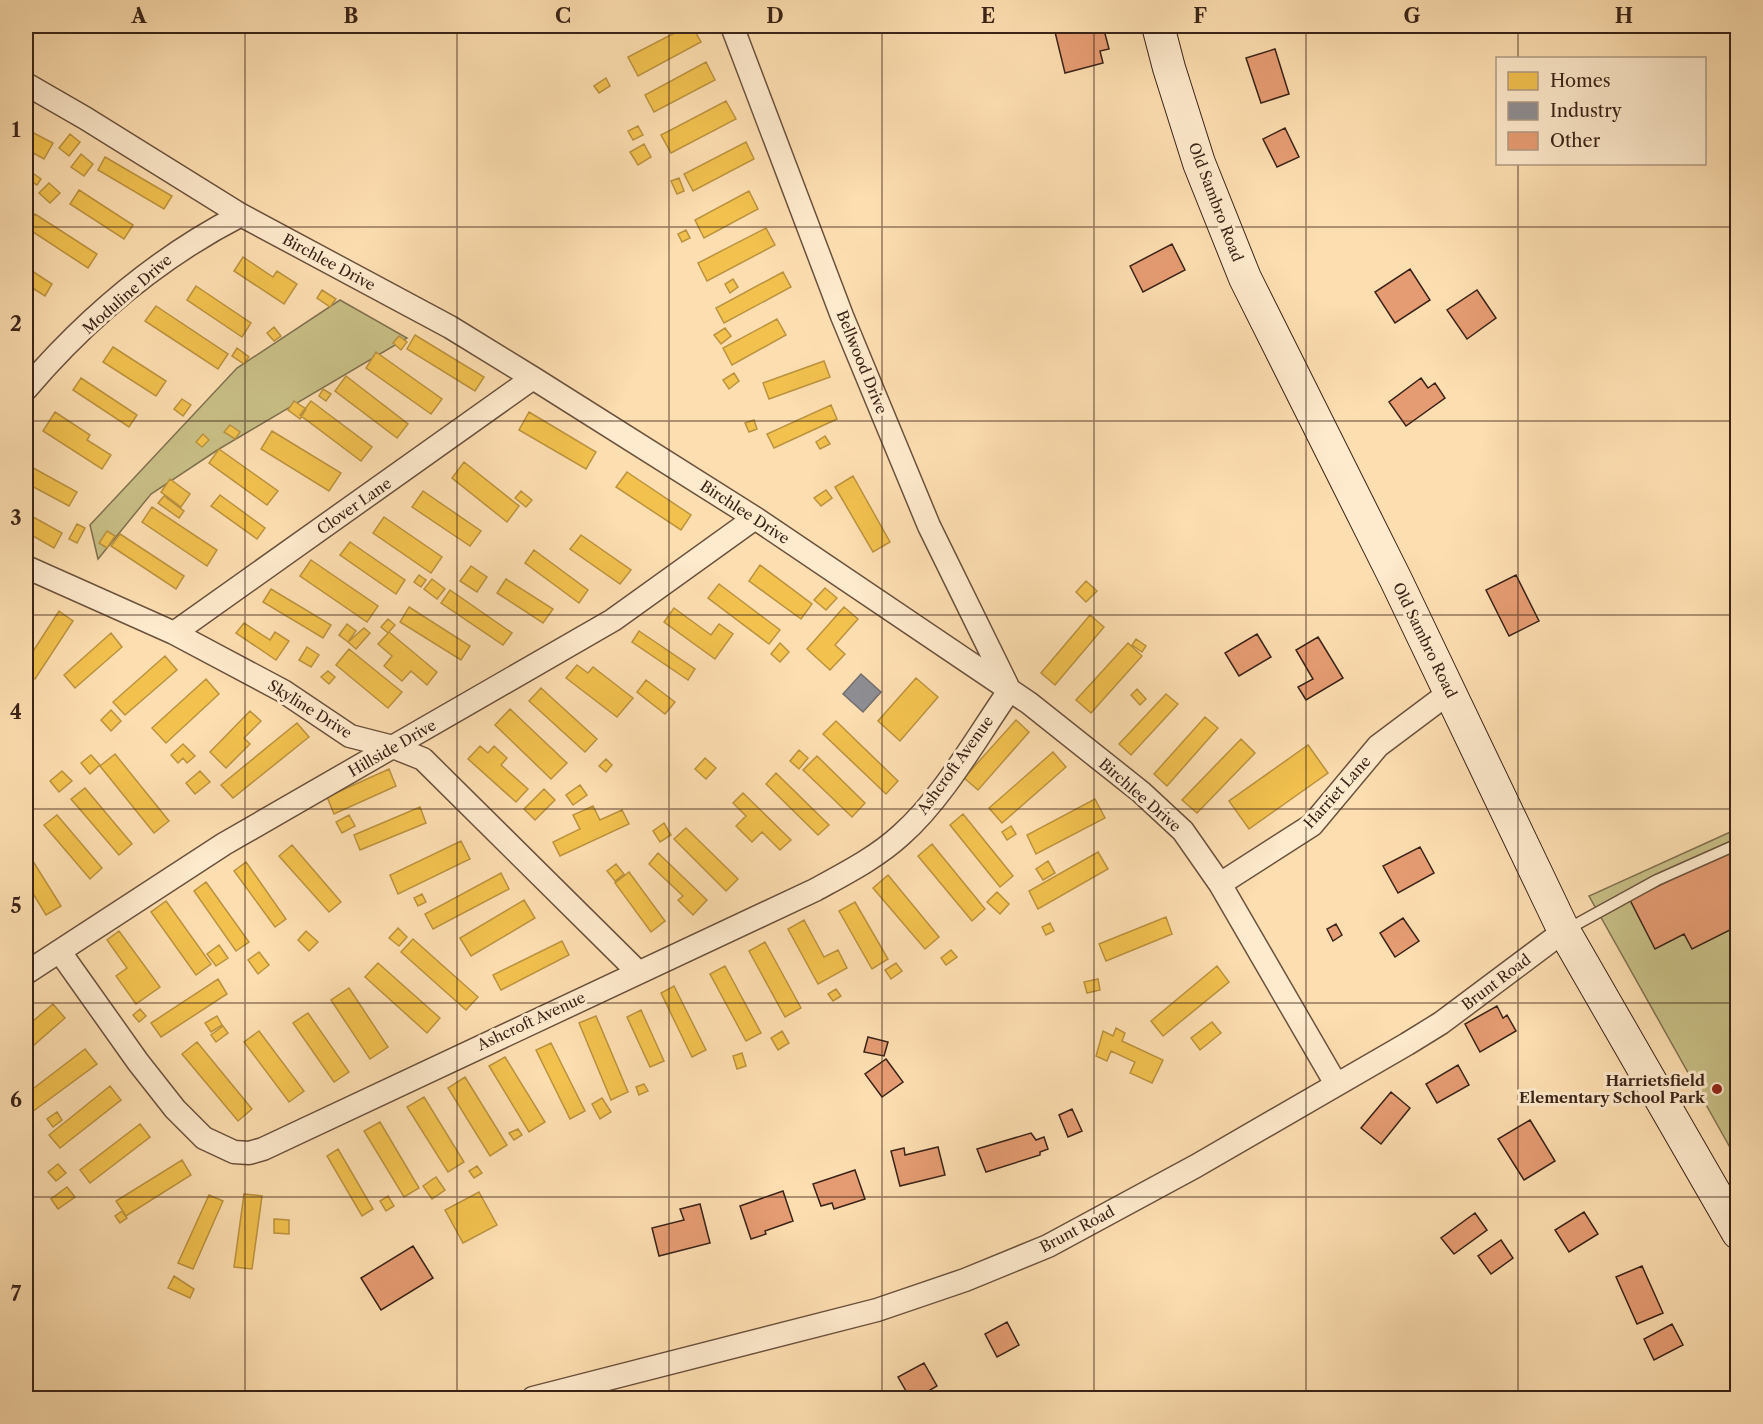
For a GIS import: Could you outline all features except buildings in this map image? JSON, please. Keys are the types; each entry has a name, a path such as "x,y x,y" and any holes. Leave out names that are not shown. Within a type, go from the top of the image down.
{"main road":[{"name":"Old Sambro Road","path":"1158,26 1168,68 1225,232 1564,931 1737,1233"}],"street":[{"name":"Bellwood Drive","path":"732,26 842,316 929,526 1009,691"},
{"name":"Birchlee Drive","path":"26,84 86,118 241,215 450,327 534,378 755,518 1029,703 1161,810 1183,831 1220,884 1336,1084"},
{"name":"Moduline Drive","path":"26,389 134,284 204,234 241,215"},
{"name":"Clover Lane","path":"174,633 534,378"},
{"name":"Hillside Drive","path":"26,973 224,844 613,620 755,518"},
{"name":"Skyline Drive","path":"26,567 174,633 283,691 350,736 393,747 423,759 637,971"},
{"name":"Ashcroft Avenue","path":"60,952 175,1109 204,1138 234,1152 249,1153 263,1149 637,971 815,890 850,870 901,835 934,797 1009,691"},
{"name":"Harriet Lane","path":"1220,884 1312,825 1378,746 1450,692"},
{"name":"Brunt Road","path":"533,1398 877,1310 965,1280 1048,1246 1196,1166 1441,1023 1564,931"}],"lane":[{"path":"1564,931 1657,880 1737,844"}],"shaded area":[{"path":"340,300 407,338 219,449 151,494 98,559 90,525 237,368"},
{"path":"1737,829 1737,1160 1589,896"}],"place":[{"name":"Harrietsfield Elementary School Park","path":"1717,1089"}]}
